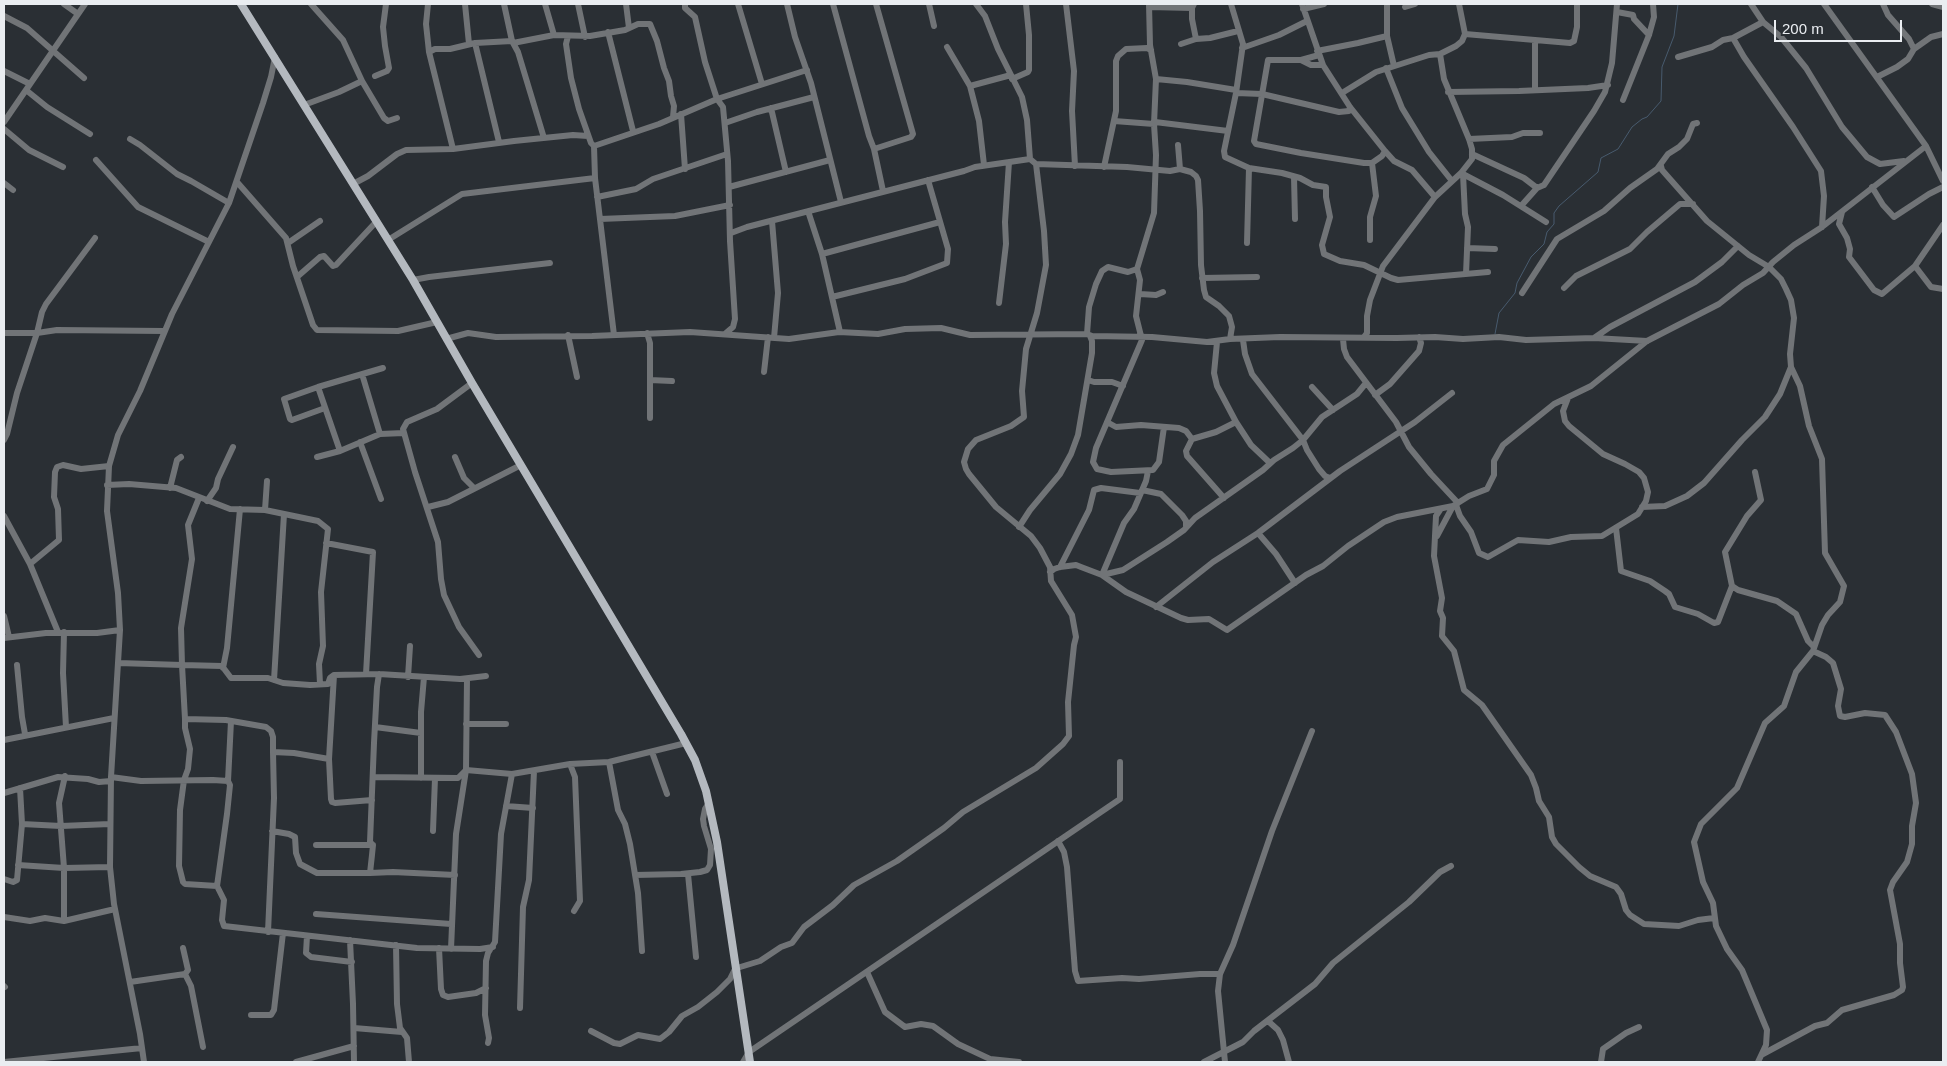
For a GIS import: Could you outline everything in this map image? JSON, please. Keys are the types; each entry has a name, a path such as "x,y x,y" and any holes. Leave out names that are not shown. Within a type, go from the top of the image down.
{"main road":[{"path":"241,4 413,280 446,339 686,743 702,779 717,842 750,1062"}],"street":[{"path":"64,4 78,14"},
{"path":"4,122 85,4"},
{"path":"311,4 343,40 362,81 386,120 397,118"},
{"path":"375,76 387,71 389,68 383,27 386,4"},
{"path":"428,4 426,24 429,52 435,69 453,149"},
{"path":"465,4 472,44 499,142"},
{"path":"504,4 513,42 518,52 544,138"},
{"path":"545,4 554,35"},
{"path":"578,4 583,35"},
{"path":"626,4 629,28"},
{"path":"685,4 686,8 695,17 702,52 718,99 723,107 725,123 735,319 733,327 726,333"},
{"path":"738,4 762,84"},
{"path":"787,4 814,97 841,202"},
{"path":"834,4 874,149 883,191"},
{"path":"874,149 912,137 913,134 876,4"},
{"path":"928,4 934,26"},
{"path":"976,4 985,16 994,42 1018,87 1025,108 1030,159 1036,164 1104,166 1170,171 1180,169 1191,172 1198,180 1202,278 1206,297 1229,316 1232,327 1230,339"},
{"path":"970,86 1028,72 1029,35 1026,4"},
{"path":"1066,4 1074,71 1072,112 1075,166"},
{"path":"1231,4 1242,48 1236,92 1224,151 1225,156 1248,168 1294,177 1313,186 1327,188 1326,198 1330,216 1322,245 1324,254 1340,261 1364,265 1398,280 1488,272"},
{"path":"1324,4 1303,6 1323,64 1350,107 1385,151 1394,160 1412,170 1435,198"},
{"path":"1387,4 1388,36 1394,66"},
{"path":"1405,7 1415,4"},
{"path":"1342,93 1376,72 1429,55 1440,54 1456,46 1462,41 1464,34 1459,4"},
{"path":"1464,34 1570,43 1574,41 1577,27 1577,4"},
{"path":"1521,206 1537,188 1544,185 1594,111 1608,85 1612,63 1617,4"},
{"path":"1623,100 1649,35 1654,17 1653,4"},
{"path":"1751,4 1763,22 1781,37 1806,68 1842,127 1868,157 1880,164 1908,160"},
{"path":"1824,4 1926,146 1943,181"},
{"path":"1883,4 1888,15 1909,39 1914,49"},
{"path":"1932,4 1943,8"},
{"path":"1164,427 1159,462 1153,470 1111,472 1097,469 1094,462 1096,448 1139,349 1142,337 1136,316 1140,294 1140,280 1137,269 1154,213 1155,169 1154,123 1156,79 1149,48 1149,5 1193,6 1192,19 1196,39"},
{"path":"1617,12 1633,15 1634,19 1649,35"},
{"path":"4,16 27,28 84,78"},
{"path":"4,21 14,22"},
{"path":"1242,48 1279,35 1307,21"},
{"path":"1678,57 1706,50 1763,22"},
{"path":"429,52 435,49 450,50 472,44 513,42 554,35 583,35 629,28 638,24 651,25 664,68 670,81 674,106 673,118"},
{"path":"1181,44 1196,39 1210,38 1238,31"},
{"path":"608,32 634,131"},
{"path":"1878,79 1908,59 1914,49 1931,37 1943,34"},
{"path":"568,36 566,44 571,78 588,136 594,146 595,178 614,335"},
{"path":"1300,60 1318,53 1388,36"},
{"path":"1733,38 1744,57 1818,164 1821,171 1824,196 1822,227"},
{"path":"1535,41 1535,89"},
{"path":"947,47 970,86 979,121 984,164"},
{"path":"1104,166 1116,111 1116,61 1118,56 1126,49 1149,48"},
{"path":"1367,336 1367,316 1370,300 1380,273 1390,256 1435,198 1462,174 1470,163 1472,154 1468,139 1448,92 1440,54"},
{"path":"144,1062 115,909 110,867 111,779 120,630 118,593 107,511 109,466 118,435 140,391 164,331 229,203 272,77 275,57"},
{"path":"1323,64 1311,65 1300,60 1272,58 1268,60 1253,140 1256,144 1352,162 1372,163 1382,156 1385,151"},
{"path":"1386,68 1402,108 1429,152 1452,181"},
{"path":"594,146 673,118 718,99 806,70"},
{"path":"4,71 30,84"},
{"path":"1156,79 1187,82 1236,92 1262,94 1313,105 1331,111 1346,112 1350,107"},
{"path":"304,105 362,81"},
{"path":"1448,92 1588,88 1608,85"},
{"path":"26,90 47,107 90,134"},
{"path":"725,123 814,97"},
{"path":"771,108 786,172"},
{"path":"682,114 684,169"},
{"path":"1114,121 1154,123 1228,131"},
{"path":"1697,122 1693,124 1687,139 1660,162 1660,168 1707,221 1749,255 1770,267 1781,279 1790,300 1794,318 1790,354 1792,367 1800,386 1809,426 1822,459 1825,553 1844,586 1840,602 1828,615 1813,649 1796,672 1784,706 1765,724 1737,788 1707,816 1697,832 1694,842 1696,858 1703,882 1713,903 1716,926 1727,949 1742,970 1755,1004 1765,1021 1768,1037 1763,1054 1758,1062"},
{"path":"4,129 29,150 63,167"},
{"path":"1468,139 1512,138 1523,133 1540,133"},
{"path":"353,184 368,176 402,151 453,149 499,142 588,136"},
{"path":"130,139 177,174 191,180 229,203"},
{"path":"1178,145 1180,169"},
{"path":"1054,569 1076,565 1102,575 1126,592 1181,618 1208,619 1227,630 1323,566 1348,546 1384,522 1397,517 1440,510 1456,505 1489,487 1494,475 1494,461 1509,439 1554,404 1591,386 1647,341 1719,304 1743,285 1763,273 1794,245 1822,227 1926,146"},
{"path":"598,197 636,189 654,179 727,154"},
{"path":"1472,154 1524,178 1537,188"},
{"path":"731,233 984,164 1030,159"},
{"path":"96,160 138,207 209,242"},
{"path":"729,187 830,160"},
{"path":"998,303 1006,244 1005,222 1010,162"},
{"path":"1370,240 1370,217 1376,196 1372,163"},
{"path":"1036,164 1046,265 1026,349 1022,391 1024,417 1016,424 976,440 968,449 964,462 969,474 996,507 1036,542 1054,569"},
{"path":"1247,243 1248,168"},
{"path":"1522,293 1557,239 1604,211 1630,188 1660,168"},
{"path":"1462,174 1546,222"},
{"path":"1462,174 1465,214 1468,227 1466,274"},
{"path":"1294,177 1295,219"},
{"path":"388,240 462,194 595,178"},
{"path":"832,297 905,280 945,266 948,262 948,256 928,180"},
{"path":"237,182 282,233 288,243 290,258 313,325 317,330 398,331 437,322"},
{"path":"4,183 13,190"},
{"path":"1872,187 1883,205 1894,217 1943,186"},
{"path":"1564,288 1576,276 1630,248 1680,204 1693,204"},
{"path":"600,219 675,216 730,205"},
{"path":"1842,211 1839,224 1847,238 1850,249 1849,257 1874,290 1882,294 1915,266 1943,225"},
{"path":"808,212 822,254 822,261 840,332"},
{"path":"288,243 320,221"},
{"path":"297,277 320,257 324,256 333,266 336,265 376,222"},
{"path":"764,372 778,293 772,222"},
{"path":"822,254 940,222"},
{"path":"4,440 17,393 38,333 42,312 95,238"},
{"path":"1594,338 1610,327 1696,282 1722,262 1738,246"},
{"path":"1467,248 1494,250"},
{"path":"413,280 550,263"},
{"path":"1915,266 1931,287 1943,289"},
{"path":"1019,527 1030,510 1056,480 1071,454 1078,435 1092,346 1088,335 1088,307 1096,284 1102,271 1108,267 1128,272 1137,269"},
{"path":"1202,278 1257,278"},
{"path":"1140,294 1156,295 1163,292"},
{"path":"446,339 468,333 496,337 726,333 789,339 820,333 878,334 905,329 941,328 970,334 1088,335 1168,338 1192,342 1280,337 1343,338 1367,336 1463,339 1499,337 1526,340 1594,338 1647,341"},
{"path":"4,333 38,333 58,330 164,331"},
{"path":"647,333 650,343 650,418"},
{"path":"568,335 577,376"},
{"path":"1375,395 1390,384 1419,351 1421,343 1419,337"},
{"path":"1343,338 1347,357 1396,422 1409,447 1456,505 1460,516 1471,532 1479,553 1488,557 1518,540 1549,542 1571,537 1596,537 1616,528 1638,514 1642,507 1648,492 1644,478 1625,464 1603,454 1570,426 1566,421 1563,410 1568,398"},
{"path":"1243,340 1245,354 1252,374 1319,469 1325,476 1330,478"},
{"path":"1217,342 1215,379 1236,422 1255,450 1270,463"},
{"path":"1642,507 1665,506 1687,496 1704,483 1765,417 1780,394 1792,367"},
{"path":"325,408 294,420 290,419 284,399 383,368"},
{"path":"362,374 380,434"},
{"path":"650,380 672,381"},
{"path":"1088,380 1112,382 1123,386"},
{"path":"472,383 437,409 405,424 403,427 415,472 438,542 441,579 449,608 459,627 479,655"},
{"path":"1102,575 1123,570 1167,542 1188,523 1263,470 1300,440 1322,417 1357,394 1366,383"},
{"path":"318,387 340,450"},
{"path":"1312,387 1333,410"},
{"path":"1156,607 1214,562 1258,533 1330,478 1436,407 1452,393"},
{"path":"1107,422 1116,427 1141,424 1186,430 1192,439"},
{"path":"1224,498 1187,456 1186,451 1192,439 1216,432 1236,422"},
{"path":"317,457 380,434 404,434"},
{"path":"360,442 381,500"},
{"path":"207,500 216,488 220,473 233,447"},
{"path":"455,456 464,478 474,488"},
{"path":"170,488 177,460 181,457"},
{"path":"30,564 58,540 58,509 54,497 57,467 63,465 80,469 109,466"},
{"path":"428,507 448,502 521,465"},
{"path":"1102,575 1124,523 1134,509 1148,471"},
{"path":"1616,528 1621,571 1650,581 1669,594 1675,607 1698,614 1714,623 1718,622 1732,586 1725,552 1748,516 1761,500 1755,472"},
{"path":"265,510 267,481"},
{"path":"107,485 129,484 176,488 230,509 265,510 318,521 324,524 328,529 321,592 323,646 319,669 320,684"},
{"path":"591,1030 614,1043 620,1044 638,1035 660,1039 669,1032 682,1016 698,1007 717,992 737,967 760,960 781,947 792,943 804,928 854,885 897,862 963,812 1036,768 1068,739 1068,702 1076,636 1075,623 1051,581 1054,569 1089,510 1094,490 1101,488 1159,492 1188,523"},
{"path":"199,498 188,525 192,559 181,628 185,728 190,748 180,810 178,857 185,884 217,886"},
{"path":"1436,539 1444,521 1456,505"},
{"path":"223,668 227,648 240,509"},
{"path":"1440,510 1436,516 1434,556 1442,598 1440,611 1443,618 1442,636 1454,651 1464,690 1482,705 1531,775 1539,801 1549,817 1552,837 1556,844 1590,876 1616,887 1621,894 1626,910 1644,924 1678,926 1698,920 1714,918"},
{"path":"1430,511 1436,516"},
{"path":"274,680 284,514"},
{"path":"4,516 30,564 61,632 66,727"},
{"path":"1258,533 1276,554 1295,583"},
{"path":"326,543 373,552 366,674"},
{"path":"1732,586 1738,590 1777,602 1796,614 1813,649 1833,663 1841,689 1838,706 1840,716 1845,717 1865,713 1882,714 1887,717 1896,732 1912,774 1916,803 1912,826 1912,844 1907,862 1893,882 1890,890 1900,939 1902,990 1894,995 1842,1010 1827,1023 1815,1026 1763,1054"},
{"path":"4,616 6,638 61,632 97,634 120,630"},
{"path":"408,677 410,646"},
{"path":"118,663 221,666 231,678 268,678 301,684 328,684 330,678 334,675 379,674 467,679 486,676"},
{"path":"17,665 22,717 26,734"},
{"path":"370,873 379,674"},
{"path":"334,675 329,759 332,802 372,800"},
{"path":"421,778 424,677"},
{"path":"451,949 458,817 466,770 467,679"},
{"path":"4,740 26,734 114,718"},
{"path":"185,718 254,724 269,728 273,737 274,798 268,932"},
{"path":"231,721 228,782 230,785 217,886 224,900 222,920 224,926 396,945 451,949 493,947"},
{"path":"466,724 506,724"},
{"path":"376,726 421,733"},
{"path":"1225,1062 1218,991 1220,974 1234,945 1272,831 1312,731"},
{"path":"373,777 458,778 466,770 512,774 570,764 608,762 686,743"},
{"path":"273,752 294,753 329,759"},
{"path":"652,752 667,794"},
{"path":"608,762 618,810 627,833 635,875 642,951"},
{"path":"743,1062 749,1052 1120,799 1120,762"},
{"path":"570,764 575,777 580,902 574,911"},
{"path":"520,1008 523,907 529,880 534,771"},
{"path":"488,1043 489,1038 485,1015 486,961 488,953 495,942 501,834 512,774"},
{"path":"64,921 64,868 59,803 65,776"},
{"path":"4,793 49,778 65,776 99,782 111,779 141,781 213,780 228,782"},
{"path":"433,831 435,778"},
{"path":"4,879 12,882 16,880 22,824 20,788"},
{"path":"635,875 704,872 710,865 710,843 705,832 703,819 705,809 709,803"},
{"path":"506,806 533,808"},
{"path":"22,824 61,826 110,824"},
{"path":"272,831 295,837 296,853 300,864 317,873 393,872 455,875"},
{"path":"1058,841 1064,852 1066,866 1075,971 1078,981 1220,974"},
{"path":"316,845 372,845"},
{"path":"18,865 64,868 110,867"},
{"path":"1204,1062 1243,1042 1315,984 1333,963 1408,902 1440,872 1451,866"},
{"path":"688,874 696,957"},
{"path":"4,917 30,921 45,918 64,921 115,909"},
{"path":"316,914 452,924"},
{"path":"251,1014 271,1014 274,1010 283,933"},
{"path":"307,936 306,952 311,957 352,962"},
{"path":"350,940 354,1062"},
{"path":"396,945 397,1004 400,1028 407,1038 409,1062"},
{"path":"183,948 188,970 185,974"},
{"path":"439,948 443,995 448,997 476,993 486,988"},
{"path":"867,972 885,1012 905,1027 926,1024 933,1026 958,1044 990,1059 1019,1062"},
{"path":"130,982 185,974"},
{"path":"185,974 191,986 203,1047"},
{"path":"730,978 738,979"},
{"path":"1268,1021 1281,1035 1289,1062"},
{"path":"1601,1062 1603,1049 1626,1033 1640,1027"},
{"path":"354,1028 402,1032"},
{"path":"297,1062 354,1046"},
{"path":"4,1062 142,1048"}],"waterway":[{"path":"1495,334 1499,313 1515,293 1517,283 1531,257 1544,244 1547,232 1554,224 1554,213 1559,206 1598,172 1601,158 1618,149 1632,127 1647,117 1661,101 1662,67 1674,36 1678,4"}]}
